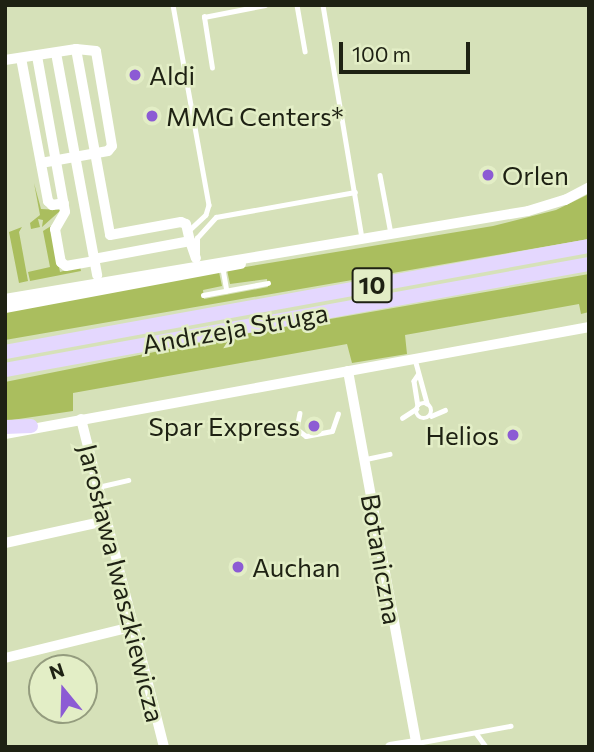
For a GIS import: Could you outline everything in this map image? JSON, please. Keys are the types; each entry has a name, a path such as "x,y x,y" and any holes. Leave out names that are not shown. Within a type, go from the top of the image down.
{"main road":[{"name":"Andrzeja Struga","path":"5,350 589,246"},
{"name":"Andrzeja Struga","path":"5,370 589,264"},
{"path":"5,377 80,356"},
{"path":"5,430 32,426"}],"street":[{"path":"76,49 114,255"},
{"path":"5,60 76,49 96,51 111,149 41,163"},
{"path":"56,52 98,283"},
{"path":"37,55 64,203 65,212 55,229 62,264 94,260 189,236"},
{"path":"21,58 49,204 64,203"},
{"path":"5,299 542,208 589,187"},
{"path":"110,235 181,222 189,236 197,266"},
{"path":"197,266 223,269 261,257"},
{"path":"5,308 98,283"},
{"path":"5,430 589,327"},
{"name":"Botaniczna","path":"348,371 416,745"},
{"name":"Jarosława Iwaszkiewicza","path":"81,418 131,627 164,747"},
{"path":"32,426 51,424"},
{"path":"5,543 105,521"},
{"path":"5,659 131,627"},
{"path":"390,747 416,745"}],"lane":[{"path":"173,5 209,205 206,215 189,236"},
{"path":"212,68 204,17 265,5"},
{"path":"297,5 305,51"},
{"path":"323,5 363,239"},
{"path":"380,175 391,234"},
{"path":"197,266 197,237 216,217 355,192"},
{"path":"223,269 227,291"},
{"path":"203,295 268,283"},
{"path":"415,359 431,416"},
{"path":"418,375 414,381 418,417"},
{"path":"430,405 445,410 431,416 402,418 417,407 430,405"},
{"path":"300,413 297,429 306,436 332,431 338,414"},
{"path":"364,459 389,454"},
{"path":"97,488 128,480"},
{"path":"416,745 509,726"},
{"path":"475,733 486,747"}],"green space":[{"path":"34,183 41,209 61,210 42,227 43,220 38,219 40,227 31,229 30,223 40,215"},
{"path":"589,194 589,239 5,340 5,311 219,272 222,286 203,290 204,299 268,287 267,279 230,284 227,270 493,226 556,210"},
{"path":"51,226 60,272 80,266 81,271 30,281 28,272 50,267 43,231"},
{"path":"22,227 19,232 28,281 19,283 9,232"},
{"path":"589,274 589,312 581,314 579,304 405,335 407,354 352,363 347,344 73,393 73,411 5,421 5,382 244,334"}],"place":[{"name":"Aldi","path":"135,75"},
{"name":"MMG Centers*","path":"152,116"},
{"name":"Orlen","path":"488,175"},
{"name":"Spar Express","path":"314,426"},
{"name":"Helios","path":"513,435"},
{"name":"Auchan","path":"238,567"}]}
